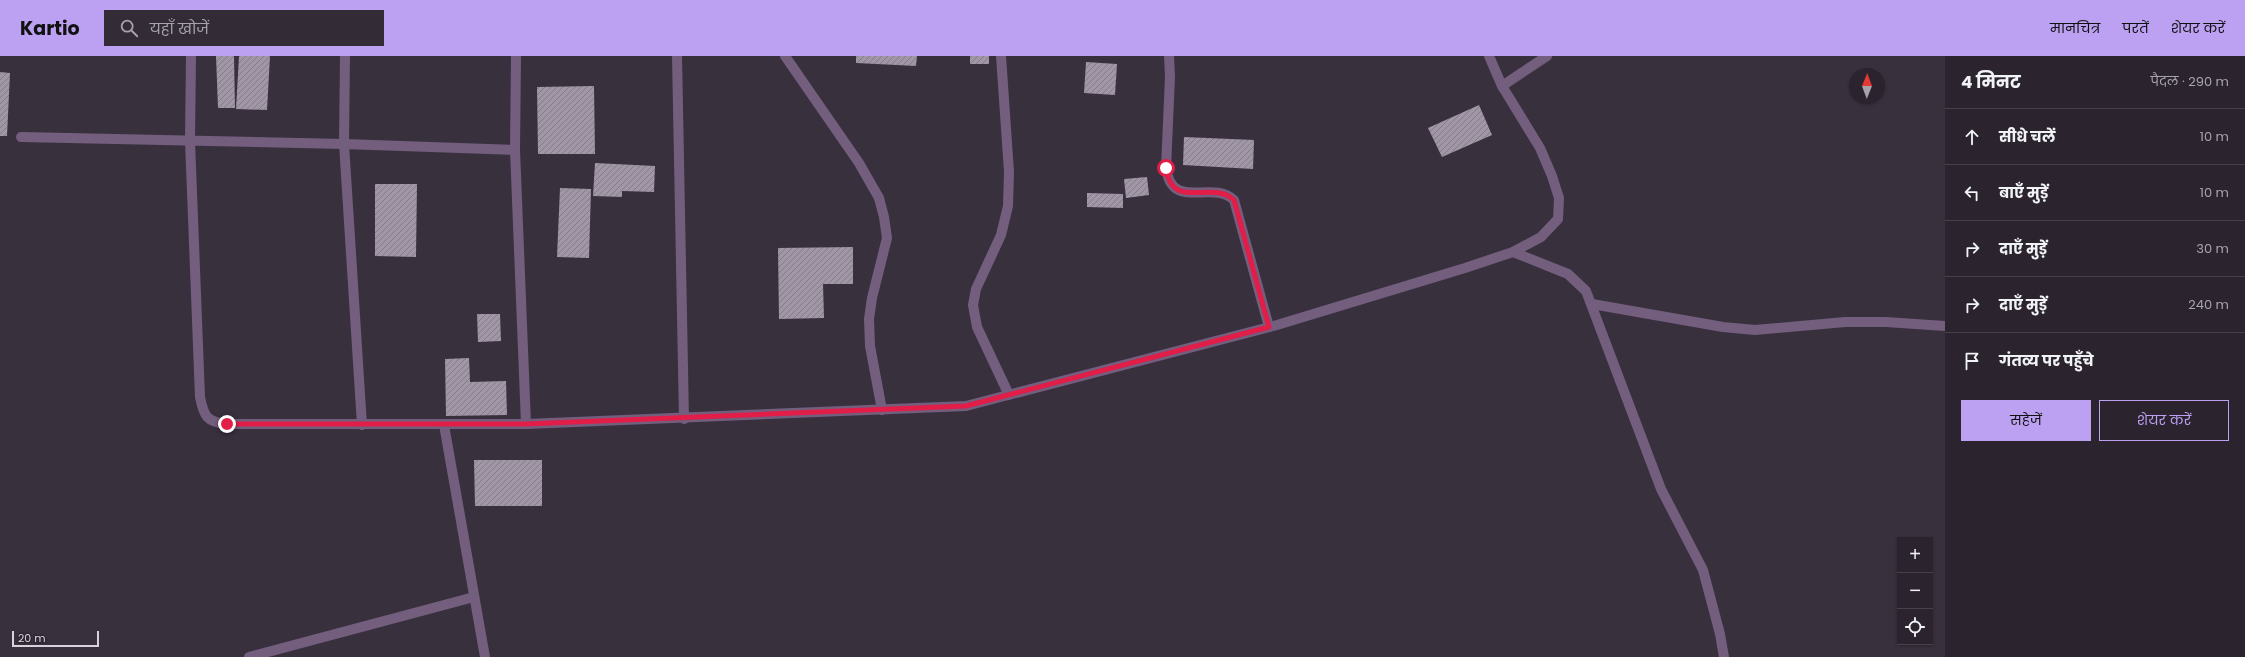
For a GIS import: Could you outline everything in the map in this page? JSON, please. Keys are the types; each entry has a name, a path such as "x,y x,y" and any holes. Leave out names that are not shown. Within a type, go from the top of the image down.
{"street":[{"path":"191,56 190,141 200,398 203,411 208,419 216,423 227,424 362,425 526,424 684,419 966,406 1269,327 1513,252 1541,237 1558,219 1559,198 1540,148 1502,86 1489,56"},
{"path":"345,56 344,144 362,425"},
{"path":"516,56 515,150 526,424"},
{"path":"677,56 684,419"},
{"path":"785,56 859,163 879,198 887,238 872,298 869,319 870,346 882,410"},
{"path":"1001,56 1008,172 1008,206 1001,235 976,289 973,305 977,328 1009,395"},
{"path":"1169,56 1170,77 1166,168 1167,178 1172,186 1179,190 1190,193 1221,192 1229,195 1234,200 1269,327"},
{"path":"1502,86 1547,56"},
{"path":"21,137 344,144 515,150"},
{"path":"1513,252 1568,274 1586,291 1661,489 1703,570 1720,634 1724,657"},
{"path":"1592,304 1724,327 1755,330 1845,322 1886,322 1945,326"},
{"path":"444,425 485,657"},
{"path":"249,657 474,597"}],"building":[{"path":"216,56 234,56 235,108 218,108"},
{"path":"239,56 270,56 267,110 236,109"},
{"path":"856,56 917,56 916,66 856,63"},
{"path":"970,56 989,56 989,64 970,64"},
{"path":"1086,62 1117,64 1115,95 1084,93"},
{"path":"0,72 10,73 7,136 0,136"},
{"path":"594,86 595,154 538,154 537,87"},
{"path":"1479,105 1492,135 1442,157 1428,128"},
{"path":"1184,137 1254,140 1253,169 1183,165"},
{"path":"595,163 655,166 654,192 622,191 622,197 593,196"},
{"path":"1147,177 1149,195 1126,198 1124,179"},
{"path":"375,184 417,184 416,257 375,256"},
{"path":"560,188 591,189 589,258 557,257"},
{"path":"1087,193 1123,194 1123,208 1087,207"},
{"path":"853,247 853,284 823,284 824,318 779,319 778,248"},
{"path":"477,314 500,314 501,341 478,342"},
{"path":"469,358 470,382 506,381 507,415 446,416 445,359"},
{"path":"474,460 542,460 542,506 475,506"}],"route":[{"path":"227,424 526,424 662,420 966,406 1269,327 1234,200 1229,195 1221,192 1190,193 1179,190 1172,186 1167,178 1166,168"}]}
